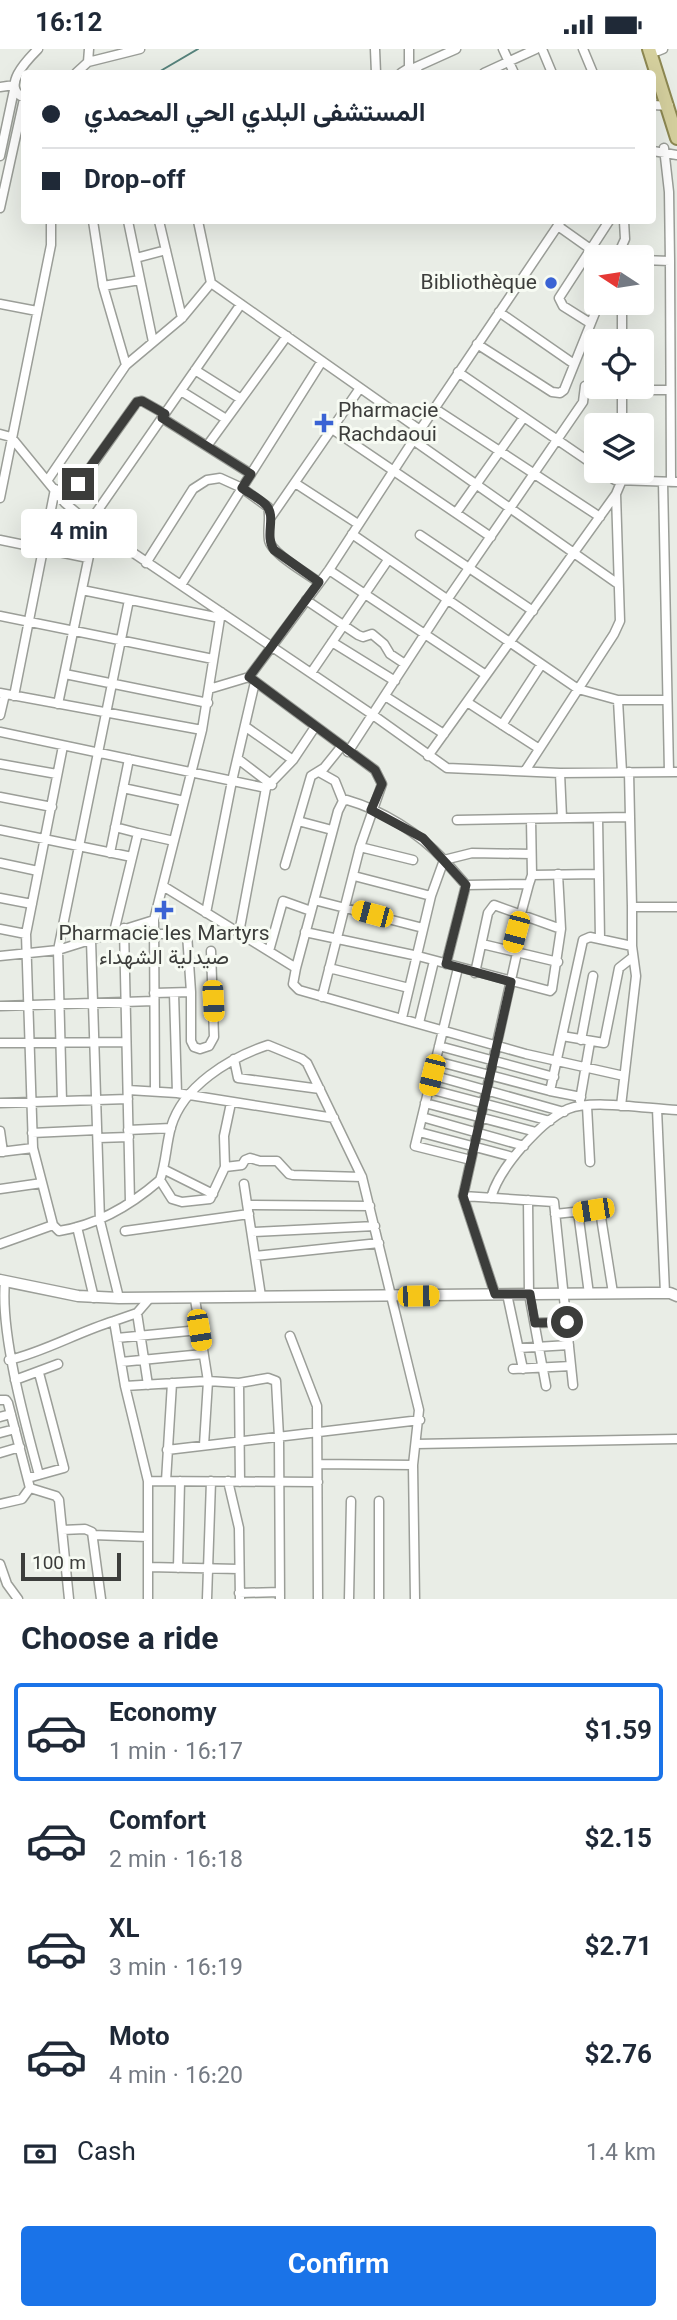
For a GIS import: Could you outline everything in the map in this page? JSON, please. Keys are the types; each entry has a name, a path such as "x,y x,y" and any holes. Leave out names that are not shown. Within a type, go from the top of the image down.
{"main road":[{"path":"657,49 673,107 677,138"}],"street":[{"path":"22,70 26,61 38,49"},
{"path":"88,62 89,49"},
{"path":"79,70 88,62 141,49"},
{"path":"375,49 376,70"},
{"path":"409,49 414,70 456,49"},
{"path":"503,49 513,70"},
{"path":"491,70 536,49"},
{"path":"542,49 551,70"},
{"path":"583,49 592,70"},
{"path":"0,156 14,87 21,72"},
{"path":"0,87 14,87 21,95"},
{"path":"0,208 21,108"},
{"path":"660,151 677,143"},
{"path":"660,151 677,155"},
{"path":"0,434 12,437 65,503 92,525 447,768 560,773 673,772 667,700 670,261 668,192 660,151"},
{"path":"0,498 51,245 51,224"},
{"path":"93,224 103,286 126,365"},
{"path":"129,224 153,342"},
{"path":"160,224 182,318"},
{"path":"199,224 211,283 420,430"},
{"path":"206,913 232,781 246,727 252,680 271,647 328,570 558,224"},
{"path":"560,224 584,245"},
{"path":"592,245 607,224"},
{"path":"622,245 625,239 624,224"},
{"path":"136,258 166,250"},
{"path":"584,257 559,298 563,306 590,323"},
{"path":"654,260 670,261"},
{"path":"103,286 140,280"},
{"path":"47,481 126,365 182,318 211,283"},
{"path":"0,304 37,311"},
{"path":"58,704 82,590 92,525 163,416 242,304"},
{"path":"499,312 574,364"},
{"path":"477,344 556,393 564,390 593,315"},
{"path":"207,446 287,336"},
{"path":"181,585 322,361"},
{"path":"195,370 241,399"},
{"path":"458,372 584,458"},
{"path":"271,517 360,388"},
{"path":"654,389 669,390"},
{"path":"181,391 226,419"},
{"path":"285,865 299,821 306,785 311,776 345,750 373,715 447,600 583,402 584,394"},
{"path":"65,503 137,402 142,401 251,474"},
{"path":"434,408 600,517"},
{"path":"456,513 524,417"},
{"path":"332,429 491,537"},
{"path":"413,440 618,584"},
{"path":"146,563 193,489 207,479 220,478 242,488 268,507 271,517 269,539 274,550 319,582"},
{"path":"295,483 358,524"},
{"path":"428,756 600,517 616,494 619,483"},
{"path":"0,715 28,622 55,489"},
{"path":"525,771 620,621 616,494"},
{"path":"352,534 578,689 618,700 667,700"},
{"path":"419,535 533,611"},
{"path":"0,540 88,558"},
{"path":"311,673 388,559"},
{"path":"328,570 486,675"},
{"path":"82,590 220,615"},
{"path":"62,1101 58,950 129,600"},
{"path":"306,600 362,636 372,634 384,644 390,654 405,664"},
{"path":"155,1091 153,920 208,703 220,615"},
{"path":"0,616 212,659"},
{"path":"332,642 395,681"},
{"path":"502,725 541,665"},
{"path":"65,674 208,703"},
{"path":"209,689 252,680 375,770 382,784 359,848 322,997"},
{"path":"6,694 202,730"},
{"path":"385,696 444,734"},
{"path":"618,700 630,817 632,946 636,976 621,1106"},
{"path":"467,702 538,748"},
{"path":"246,727 293,760"},
{"path":"239,933 269,787 293,760 315,727"},
{"path":"0,732 269,787"},
{"path":"63,746 26,934 33,1148 53,1225 59,1231 100,1221 160,1180 177,1112 189,1095 218,1069 234,1059 271,1045 302,1059 312,1070 362,1177 420,1420 413,1465 415,1599"},
{"path":"110,853 129,759"},
{"path":"238,759 269,787"},
{"path":"0,764 57,774"},
{"path":"319,772 335,781 343,801 332,830 305,932 293,984 295,987 496,1046 624,1076"},
{"path":"560,773 562,818"},
{"path":"123,788 184,801"},
{"path":"0,797 52,807"},
{"path":"343,801 351,801 371,810 423,838 466,885 529,884"},
{"path":"457,820 630,817"},
{"path":"523,1369 501,1294 463,1196 511,982 514,952 531,875 531,818"},
{"path":"598,818 600,939"},
{"path":"299,821 332,830"},
{"path":"115,827 174,841"},
{"path":"0,830 132,857"},
{"path":"114,932 138,833"},
{"path":"359,848 413,860"},
{"path":"444,860 472,853 531,854"},
{"path":"402,1018 431,896 444,860"},
{"path":"0,863 38,871"},
{"path":"305,932 418,956 551,991 562,929 558,874"},
{"path":"531,875 599,874"},
{"path":"354,876 431,896"},
{"path":"446,964 466,885"},
{"path":"163,886 296,968"},
{"path":"0,898 32,904"},
{"path":"314,899 423,928"},
{"path":"269,951 283,901 311,911"},
{"path":"475,973 491,907 498,905 562,929"},
{"path":"632,907 677,907"},
{"path":"0,956 58,950 153,920"},
{"path":"124,928 130,1202"},
{"path":"0,929 26,934"},
{"path":"153,934 187,934 191,1041 194,1047 200,1049 209,1046 214,1037 211,951"},
{"path":"551,1091 583,940 588,937 632,946"},
{"path":"91,940 100,1221 119,1299"},
{"path":"482,944 558,962"},
{"path":"562,1036 604,1043 620,968 633,957"},
{"path":"419,1023 434,961"},
{"path":"329,968 409,988"},
{"path":"458,968 415,1146 471,1160"},
{"path":"590,1162 581,1097 586,1069 586,1041 593,976"},
{"path":"0,1006 126,1002 191,992"},
{"path":"174,993 177,1093"},
{"path":"0,1043 127,1042"},
{"path":"439,1047 554,1077"},
{"path":"234,1059 238,1078 320,1089"},
{"path":"436,1061 581,1097"},
{"path":"432,1075 564,1112"},
{"path":"429,1089 550,1121"},
{"path":"0,1103 96,1100 155,1091 334,1118"},
{"path":"160,1180 169,1197 183,1202 210,1199 225,1167 224,1136 231,1103"},
{"path":"425,1103 536,1132"},
{"path":"491,1198 496,1183 513,1157 536,1132 564,1112 583,1106 677,1110"},
{"path":"39,1475 6,1347 2,1281 41,1290 119,1299 672,1293 657,1109"},
{"path":"422,1117 524,1146"},
{"path":"32,1133 129,1133 171,1128"},
{"path":"0,1131 1,1152 33,1148"},
{"path":"419,1132 513,1157"},
{"path":"225,1167 242,1165 250,1158 279,1162 293,1175 362,1177"},
{"path":"163,1169 214,1194"},
{"path":"0,1189 42,1183"},
{"path":"244,1184 261,1296"},
{"path":"463,1196 554,1202 573,1385"},
{"path":"528,1200 530,1294 546,1386"},
{"path":"125,1231 248,1209 370,1206"},
{"path":"555,1214 600,1211 613,1293"},
{"path":"578,1212 589,1294"},
{"path":"0,1244 53,1225"},
{"path":"252,1232 375,1226"},
{"path":"77,1227 94,1298"},
{"path":"255,1256 379,1243"},
{"path":"9,1360 30,1354 87,1329 137,1313 149,1299"},
{"path":"195,1299 208,1381 204,1445"},
{"path":"137,1313 148,1385"},
{"path":"114,1321 125,1386 148,1481 148,1599"},
{"path":"535,1323 567,1322"},
{"path":"117,1338 199,1330"},
{"path":"290,1336 317,1406 318,1599"},
{"path":"519,1349 569,1345"},
{"path":"121,1362 203,1354"},
{"path":"15,1380 58,1364"},
{"path":"513,1369 571,1366"},
{"path":"28,1478 60,1471 64,1465 39,1373"},
{"path":"125,1386 208,1381 239,1383 268,1378 276,1381 280,1595 239,1596 239,1528 228,1482"},
{"path":"166,1481 172,1383"},
{"path":"239,1383 240,1482"},
{"path":"0,1400 8,1401 30,1488 22,1499 0,1504"},
{"path":"0,1416 11,1414"},
{"path":"167,1450 420,1420"},
{"path":"0,1433 15,1429"},
{"path":"416,1444 677,1439"},
{"path":"0,1453 20,1447"},
{"path":"318,1464 413,1465"},
{"path":"148,1481 318,1482"},
{"path":"178,1568 180,1481"},
{"path":"207,1599 211,1481"},
{"path":"30,1488 58,1498 69,1599"},
{"path":"349,1599 351,1501"},
{"path":"379,1501 379,1599"},
{"path":"62,1530 85,1529 93,1535 148,1537"},
{"path":"93,1535 101,1599"},
{"path":"0,1565 4,1584 18,1599"},
{"path":"148,1567 239,1569"}],"waterway":[{"path":"162,70 198,49"}],"place":[{"name":"Bibliothèque","path":"551,283"},
{"name":"Pharmacie Rachdaoui","path":"324,423"},
{"name":"Pharmacie les Martyrs صيدلية الشهداء","path":"164,910"}],"route":[{"path":"78,484 137,402 142,401 165,414 162,418 251,474 242,488 268,507 271,517 269,539 274,550 319,582 249,677 375,770 382,784 371,810 423,838 466,885 446,964 511,982 463,1196 495,1294 530,1294 535,1323 567,1322"}]}
